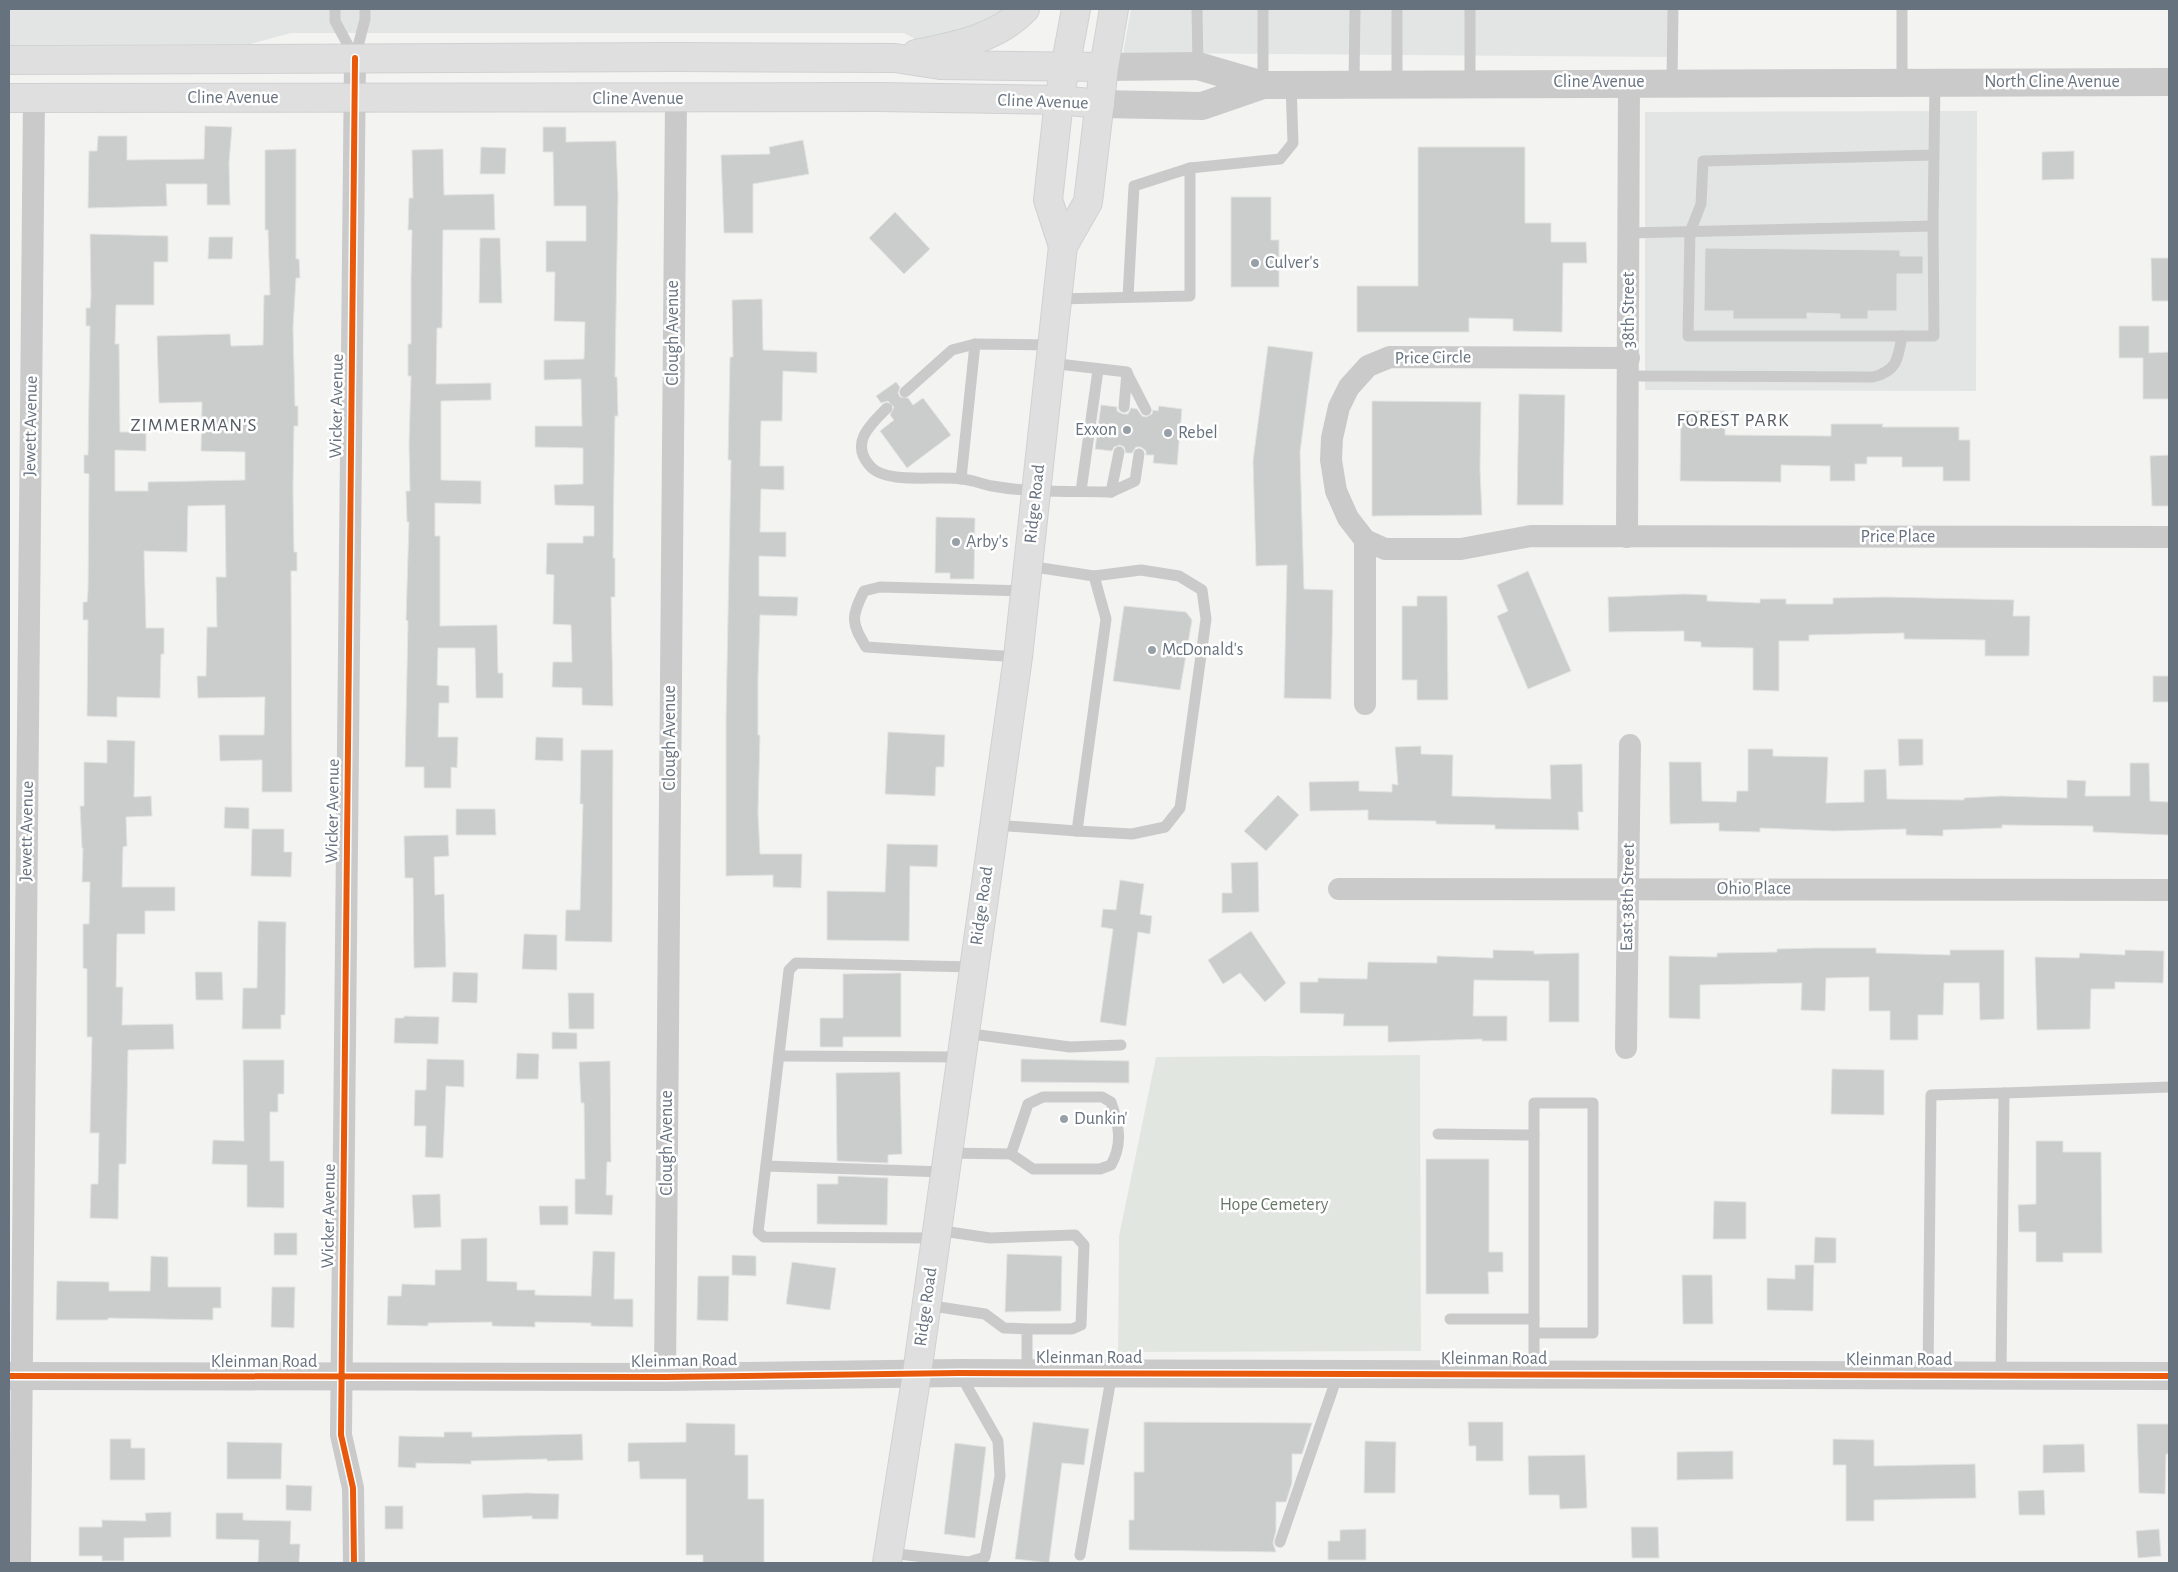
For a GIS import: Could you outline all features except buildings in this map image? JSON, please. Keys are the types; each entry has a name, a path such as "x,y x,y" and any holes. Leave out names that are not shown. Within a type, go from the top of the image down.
{"main road":[{"path":"895,58 971,41 994,32 1025,9"},
{"name":"Ridge Road","path":"1063,246 1048,200 1060,100 1076,9"},
{"name":"Ridge Road","path":"888,1558 917,1373 1018,657 1063,246 1088,202 1104,67 1114,9"},
{"name":"Cline Avenue","path":"9,60 895,58 940,65 1104,67"},
{"name":"Cline Avenue","path":"21,98 676,99 878,97 1060,100 1100,104"}],"street":[{"name":"Wicker Avenue","path":"354,1563 353,1488 341,1435 355,58"},
{"name":"Cline Avenue","path":"1104,67 1198,66 1263,85"},
{"name":"38th Street","path":"1627,537 1629,82"},
{"name":"Cline Avenue","path":"1100,104 1202,106 1263,85 1291,84 1935,82"},
{"name":"North Cline Avenue","path":"1935,82 2169,82"},
{"name":"Jewett Avenue","path":"20,1563 15,1376 21,98"},
{"name":"Clough Avenue","path":"665,1377 676,99"},
{"name":"Price Circle","path":"1365,540 1348,518 1336,490 1331,460 1332,438 1339,407 1349,387 1368,366 1390,357 1629,367"},
{"path":"1365,704 1365,540 1385,549 1461,549 1531,536 1627,537"},
{"name":"Price Place","path":"1627,537 2169,537"},
{"name":"East 38th Street","path":"1626,1048 1630,745"},
{"name":"Ohio Place","path":"1339,889 2169,890"},
{"name":"Kleinman Road","path":"15,1376 665,1377 917,1373 2169,1376"}],"lane":[{"path":"335,9 335,21 355,58"},
{"path":"355,58 366,19 366,9"},
{"path":"1197,9 1198,66"},
{"path":"1263,9 1263,85"},
{"path":"1354,84 1355,9"},
{"path":"1396,84 1397,9"},
{"path":"1470,9 1470,83"},
{"path":"1672,82 1673,9"},
{"path":"1902,9 1902,82"},
{"path":"1933,155 1703,161 1701,204 1690,232 1688,336 1934,336 1933,155 1935,82"},
{"path":"1128,298 1134,186 1190,168 1280,159 1293,142 1291,84"},
{"path":"1056,299 1190,296 1190,168"},
{"path":"1629,233 1933,226"},
{"path":"1629,367 1873,376 1885,374 1893,367 1898,358 1902,336"},
{"path":"961,478 976,344"},
{"path":"905,392 952,350 976,344 1050,354 1098,370 1127,372"},
{"path":"1081,491 1098,370"},
{"path":"1124,408 1127,372"},
{"path":"1127,372 1146,410"},
{"path":"886,408 865,431 863,436 863,454 870,466 883,475 961,478 992,486 1036,490 1110,492 1135,481 1139,454"},
{"path":"1110,492 1119,452"},
{"path":"994,825 1132,834 1166,826 1180,808 1206,619 1202,590 1179,576 1141,570 1094,576 880,587 864,591 855,609 855,629 866,647 1018,657"},
{"path":"1077,831 1106,619 1094,576"},
{"path":"926,1305 985,1314 1004,1328 1072,1329 1081,1326 1084,1245 1075,1236 990,1238 936,1234 764,1237 758,1232 789,970 796,963 974,967"},
{"path":"779,1056 963,1045 1070,1047 1121,1045"},
{"path":"1928,1376 1931,1095 2169,1087"},
{"path":"2001,1376 2004,1093"},
{"path":"766,1166 946,1163 1011,1154 1033,1169 1100,1169 1111,1166 1116,1157 1120,1140 1117,1120 1111,1102 1102,1097 1043,1096 1028,1104 1011,1154"},
{"path":"1534,1333 1593,1333 1593,1103 1534,1103 1534,1135 1534,1319 1534,1333 1534,1374"},
{"path":"1438,1134 1534,1135"},
{"path":"1450,1319 1534,1319"},
{"path":"1026,1373 1027,1329"},
{"path":"888,1558 969,1563 985,1557 1000,1476 998,1441 959,1373"},
{"path":"1080,1555 1112,1373"},
{"path":"1280,1542 1338,1374"}],"shaded area":[{"path":"9,9 1010,9 969,32 915,39 904,33 291,33 250,44 9,45"},
{"path":"1131,9 1672,9 1672,57 1123,53"},
{"path":"1977,111 1976,391 1645,390 1645,112"}],"green space":[{"name":"Hope Cemetery","path":"1420,1055 1421,1351 1118,1352 1119,1236 1156,1057"}],"cycle path":[{"path":"354,1563 353,1488 341,1435 355,58"},
{"path":"9,1376 665,1377 959,1373 2169,1376"}],"place":[{"name":"Culver's","path":"1255,263"},
{"name":"Exxon","path":"1127,430"},
{"name":"Rebel","path":"1168,433"},
{"name":"Arby's","path":"956,542"},
{"name":"McDonald's","path":"1152,650"},
{"name":"Dunkin'","path":"1064,1119"}],"district":[{"name":"FOREST PARK","path":"1733,420"},
{"name":"ZIMMERMAN'S","path":"194,425"}]}
